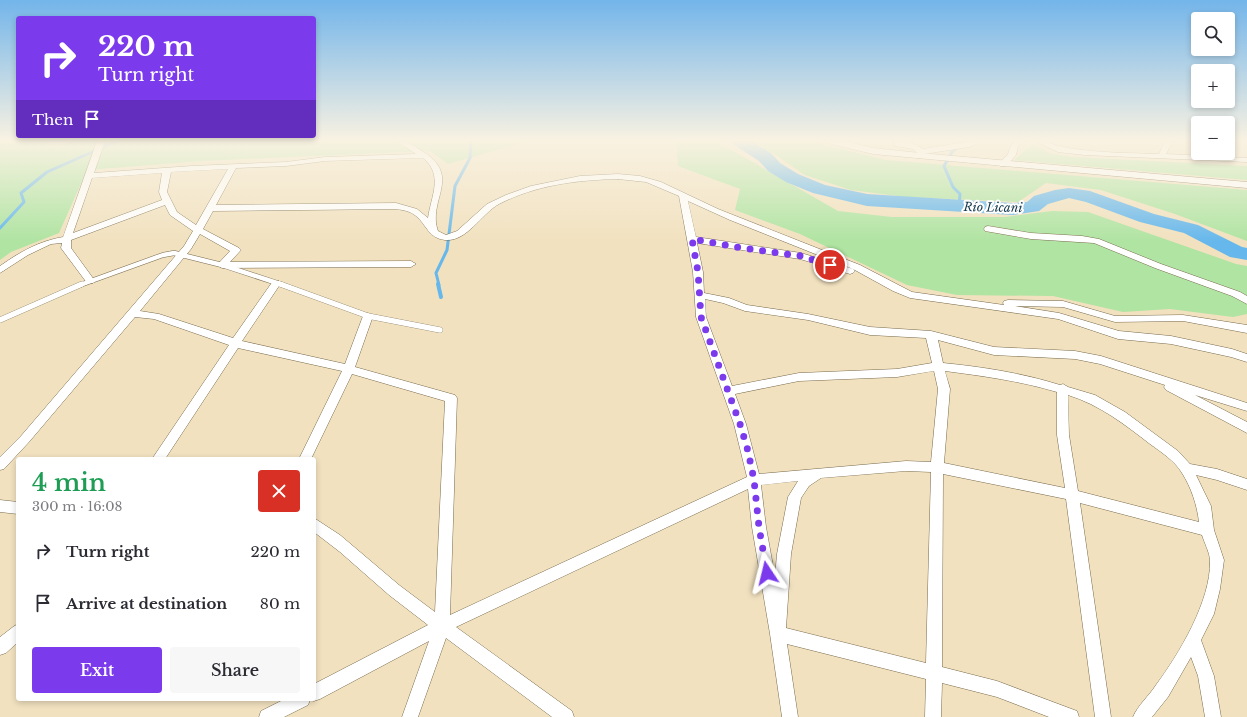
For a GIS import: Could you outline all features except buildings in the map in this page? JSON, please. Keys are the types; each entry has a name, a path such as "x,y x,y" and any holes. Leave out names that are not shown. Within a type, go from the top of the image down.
{"main road":[{"path":"1125,174 1247,185"}],"street":[{"path":"90,281 66,248 67,239 89,176 109,174"},
{"path":"167,174 163,192 173,213 198,230 236,250 222,265"},
{"path":"0,465 25,439 181,255 198,230 229,174"},
{"path":"431,230 439,179 438,174"},
{"path":"211,208 396,206 414,209 419,212 434,234 453,237 467,228 480,214 502,200 544,186 571,179 640,178 655,182 715,211 810,247 880,279 910,296 1059,316 1118,335 1171,340 1232,353 1247,358"},
{"path":"683,196 698,272 701,317 740,424 754,480 759,527 778,634 790,717"},
{"path":"0,270 25,253 39,246 49,242 67,239 167,201"},
{"path":"988,230 1031,236 1096,241 1178,274 1236,294 1247,300"},
{"path":"692,239 801,256 880,279"},
{"path":"222,265 411,264"},
{"path":"159,457 276,283"},
{"path":"699,295 725,300 745,308 816,319 870,331 931,334 994,351 1075,356 1101,360 1247,407"},
{"path":"962,303 1035,302 1063,304 1115,319 1183,318 1247,329"},
{"path":"132,313 155,316 235,343 349,369 452,398 442,626 410,717"},
{"path":"306,457 349,369 368,316"},
{"path":"931,334 944,389 937,467 933,717"},
{"path":"728,391 799,377 897,373 939,366 1024,378 1063,388 1091,398 1121,415 1174,455 1187,469 1204,506 1207,530 1217,560 1214,582 1206,614 1194,640 1162,692 1141,717"},
{"path":"1140,372 1247,428"},
{"path":"1063,388 1060,407 1062,436 1072,495 1103,717"},
{"path":"316,691 442,626 754,480 906,466 937,467 1072,495 1207,530"},
{"path":"1187,469 1203,470 1247,485"},
{"path":"778,634 784,554 795,497 804,482 819,473"},
{"path":"0,506 16,508"},
{"path":"316,525 331,535 375,574 442,626 566,717"},
{"path":"0,647 16,634"},
{"path":"778,634 933,674 997,688 1071,717"},
{"path":"1194,640 1206,676 1213,717"},
{"path":"267,717 298,701"}],"lane":[{"path":"0,320 90,281 163,255 174,253 222,265 368,316 440,330"}],"green space":[{"path":"0,174 85,174 59,233 11,252 0,260"},
{"path":"701,174 774,174 838,211 892,217 1005,217 1052,211 1088,212 1236,264 1247,266 1247,314 1233,317 1170,309 1123,312 1053,296 957,295 907,285 800,234 735,210 740,189"},
{"path":"1060,174 1247,190 1247,241 1175,214 1101,190 1046,183 1018,202 906,197 851,190 805,175"},
{"path":"1182,174 1247,174 1247,180"}],"waterway":[{"path":"0,228 24,202 21,193 44,174"},
{"path":"439,285 436,273 447,250 455,186 461,174"},
{"name":"Río Licani","path":"786,174 819,189 867,200 1013,209 1032,207 1041,200 1055,195 1069,193 1090,197 1147,218 1191,229 1237,253 1247,254"},
{"path":"948,174 953,187 960,194 959,206"},
{"path":"438,284 441,297"}],"route":[{"path":"767,573 759,527 754,480 748,451 740,424 701,317 698,272 692,239 801,256 830,265"}]}
